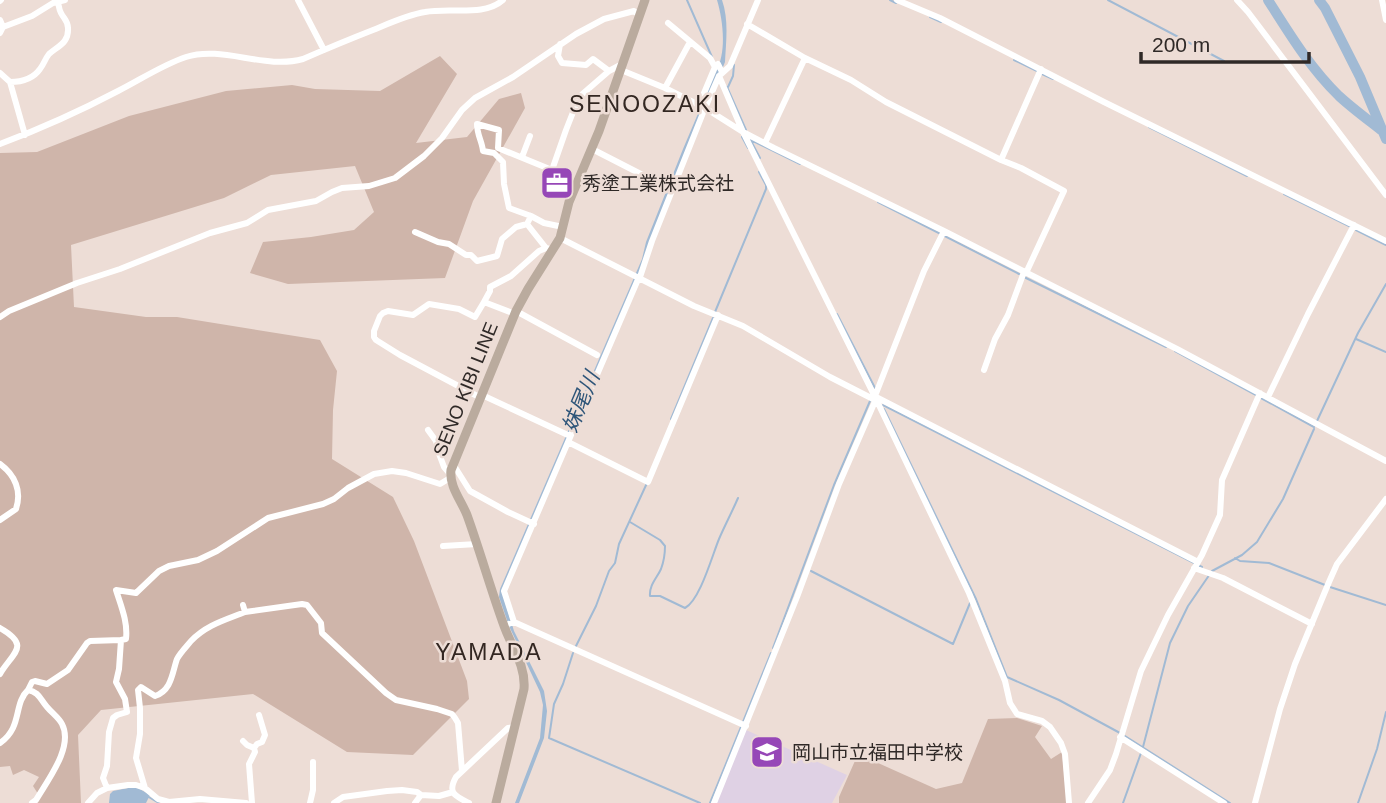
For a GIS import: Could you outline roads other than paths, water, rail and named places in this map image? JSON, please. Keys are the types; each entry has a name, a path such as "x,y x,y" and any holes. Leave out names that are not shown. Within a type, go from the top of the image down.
{"main road":[{"name":"SENO KIBI LINE","path":"496,803 525,680 509,624 450,476 515,312 550,249 560,238 569,202 592,149 645,0"}],"street":[{"path":"298,0 324,50"},
{"path":"0,144 101,100 187,57 213,55 291,63 423,12 486,10 503,0"},
{"path":"743,725 575,649 509,624 504,591 638,276 702,106 719,70 730,66 758,0"},
{"path":"897,0 940,18 1040,72 1386,241"},
{"path":"1237,0 1386,195"},
{"path":"1382,0 1386,20"},
{"path":"1,28 32,16 57,1 69,30 61,47 52,51 40,70 30,78 10,82"},
{"path":"0,317 77,283 210,233 247,223 268,210 316,201 342,188 369,186 395,177 424,156 442,138 468,104 481,94 513,77 560,44 604,19 629,11 640,16"},
{"path":"668,23 710,58 719,70 969,593 1005,681 1010,703 1017,714 1042,721 1050,727 1061,743 1065,754 1069,803"},
{"path":"749,25 804,59 844,76 886,102 1064,191 995,338 984,370"},
{"path":"665,88 690,42"},
{"path":"560,44 558,56 562,63 586,65 593,59 609,71"},
{"path":"765,143 804,59"},
{"path":"552,170 579,97 609,71 622,67 702,106 765,143 942,233 1177,349 1386,461"},
{"path":"1001,160 1040,72"},
{"path":"1,75 10,82 25,135"},
{"path":"563,227 544,223 509,208 503,162 494,153 483,151 478,139 477,124 499,130 498,148 552,170 574,191"},
{"path":"522,157 530,136"},
{"path":"592,149 669,189"},
{"path":"415,232 449,244 477,261 497,256 502,239 516,227 527,224 531,216"},
{"path":"527,224 550,249"},
{"path":"1088,803 1110,770 1141,671 1220,515 1222,480 1261,396 1353,227"},
{"path":"714,803 924,271 942,233"},
{"path":"560,238 694,306 752,331 830,377 1312,624"},
{"path":"550,249 539,251 511,276 490,287 475,317 459,309 429,304 413,315 388,311 380,316 374,337 400,355 568,437 647,482 716,314"},
{"path":"484,302 504,311 515,312 597,355"},
{"path":"0,743 11,733 17,721 22,696 32,682 47,684 68,670 90,641 126,639 125,616 116,590 136,593 159,571 169,566 198,560 217,551 268,518 323,504 374,474 392,471 406,473 440,484 450,476 444,467 436,441 428,430"},
{"path":"0,464 15,479 18,499 16,509 0,520"},
{"path":"453,464 470,491 532,523"},
{"path":"1255,803 1280,709 1327,586 1337,564 1386,499"},
{"path":"443,546 477,544"},
{"path":"145,788 136,758 140,727 138,690 141,687 155,696 164,691 176,668 177,660 193,639 214,624 244,609 302,604 307,605 321,623 321,633 386,693 397,700 452,714 458,723 462,771"},
{"path":"0,628 13,636 17,646 17,652 0,674"},
{"path":"107,788 103,778 107,766 111,723 117,715 127,712 125,699 116,682 121,640"},
{"path":"28,690 39,695 64,730 64,746 60,760 32,803"},
{"path":"252,803 249,764 255,752 254,748 262,742 265,735 259,715"},
{"path":"469,803 456,797 453,792 454,781 508,728 514,727"},
{"path":"1121,735 1224,803"},
{"path":"243,741 254,748"},
{"path":"310,803 313,762"},
{"path":"88,803 97,793 107,788 136,785 145,788 158,799 169,802 200,799 246,803"},
{"path":"334,803 343,797 387,791 402,790 439,796 453,792"},
{"path":"415,803 421,795"}],"water":[{"name":"妹尾川","path":"717,0 722,0 726,15 725,62 647,255 503,595 514,631 544,691 547,711 544,738 519,803 515,803 540,738 543,705 540,692 509,626 499,597 500,589 642,259 646,242 722,55 723,36"},
{"path":"138,788 150,795 146,803 109,803 113,791"}],"waterway":[{"path":"687,0 712,57"},
{"path":"890,0 896,3"},
{"path":"1108,0 1224,61"},
{"path":"1268,0 1300,50 1328,85 1381,130"},
{"path":"1319,0 1360,77 1386,139"},
{"path":"930,17 941,22"},
{"path":"1014,60 1037,71"},
{"path":"728,87 734,65"},
{"path":"1042,74 1053,79"},
{"path":"727,87 746,130"},
{"path":"1149,127 1247,176"},
{"path":"742,137 748,148"},
{"path":"751,140 800,164"},
{"path":"751,141 760,158"},
{"path":"715,312 766,189 759,172"},
{"path":"1284,194 1351,227"},
{"path":"878,202 1019,274"},
{"path":"1356,230 1386,245"},
{"path":"1024,277 1166,347"},
{"path":"1317,421 1358,333 1386,284"},
{"path":"837,314 875,388"},
{"path":"671,419 713,318"},
{"path":"1356,339 1386,352"},
{"path":"1175,351 1256,395"},
{"path":"1261,398 1314,427"},
{"path":"773,648 834,485 870,401"},
{"path":"883,405 1202,567"},
{"path":"884,409 976,599 1007,677 1059,700 1120,733"},
{"path":"1143,747 1170,643 1188,606 1212,571 1242,555 1257,542 1283,499 1314,429"},
{"path":"575,648 615,563 619,544 647,483"},
{"path":"630,522 660,540 665,546 662,566 652,585 650,596 660,596 685,608 701,587 738,498"},
{"path":"1235,558 1240,561 1269,563 1325,585"},
{"path":"811,571 953,644 970,603"},
{"path":"1330,587 1386,605"},
{"path":"573,653 554,704 549,738 700,803"},
{"path":"743,722 771,653"},
{"path":"1358,803 1377,749 1386,712"},
{"path":"710,803 741,727"},
{"path":"1125,736 1230,803"},
{"path":"1123,803 1141,753"},
{"path":"147,796 159,803"}],"place":[{"name":"秀塗工業株式会社","path":"557,183"},
{"name":"岡山市立福田中学校","path":"767,752"}],"district":[{"name":"SENOOZAKI","path":"645,104"},
{"name":"YAMADA","path":"489,652"}]}
